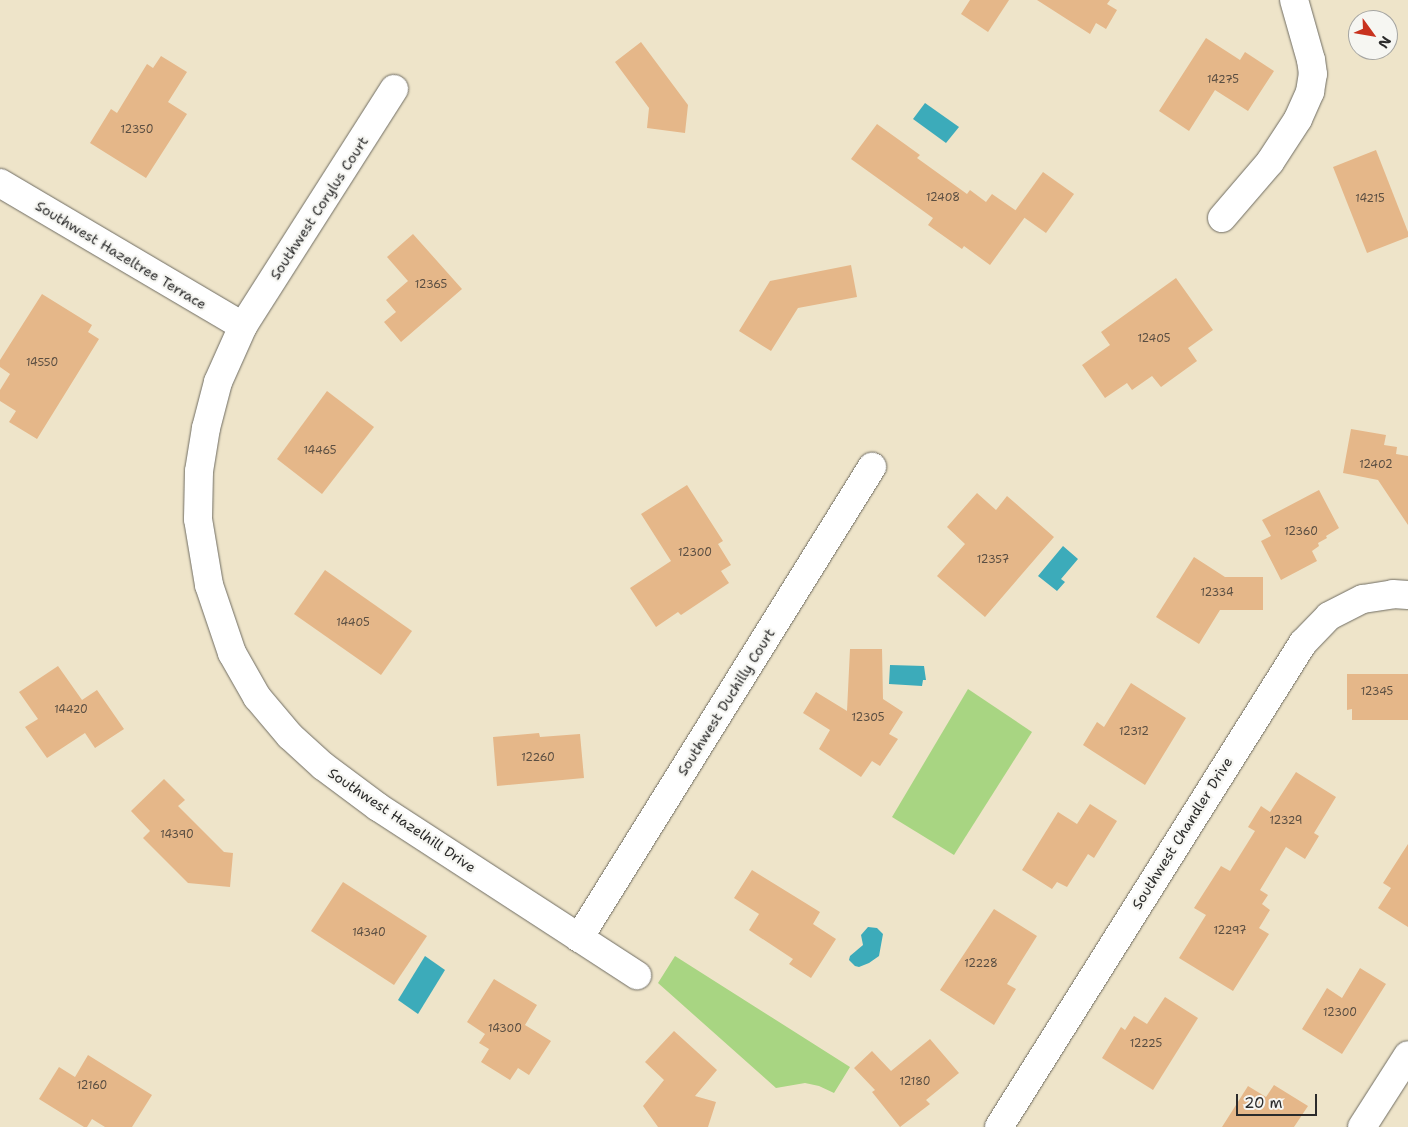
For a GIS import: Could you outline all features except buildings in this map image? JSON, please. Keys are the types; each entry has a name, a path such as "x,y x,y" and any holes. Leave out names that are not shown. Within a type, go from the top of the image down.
{"street":[{"path":"1222,218 1270,162 1298,119 1310,92 1313,74 1311,60 1294,0"},
{"name":"Southwest Corylus Court","path":"243,326 394,89"},
{"name":"Southwest Hazeltree Terrace","path":"0,183 243,326"},
{"name":"Southwest Hazelhill Drive","path":"243,326 218,382 206,428 199,471 198,519 208,584 232,653 257,697 290,736 323,766 378,807 637,975"},
{"name":"Southwest Duchilly Court","path":"579,938 872,467"},
{"name":"Southwest Chandler Drive","path":"999,1127 1303,644 1329,616 1363,599 1393,594 1408,595"},
{"path":"1362,1127 1408,1055"}],"green space":[{"path":"968,689 1032,732 954,855 892,817"},
{"path":"675,956 850,1067 834,1093 819,1086 805,1083 776,1088 658,983"}],"water":[{"path":"925,103 959,127 946,143 913,119"},
{"path":"1063,546 1078,559 1061,579 1065,582 1057,591 1038,576"},
{"path":"890,665 924,666 926,680 923,680 922,686 889,684"},
{"path":"868,927 877,928 883,934 879,956 869,963 859,967 855,966 849,960 850,956 863,945 861,935"},
{"path":"425,956 445,970 418,1014 398,1000"}]}
